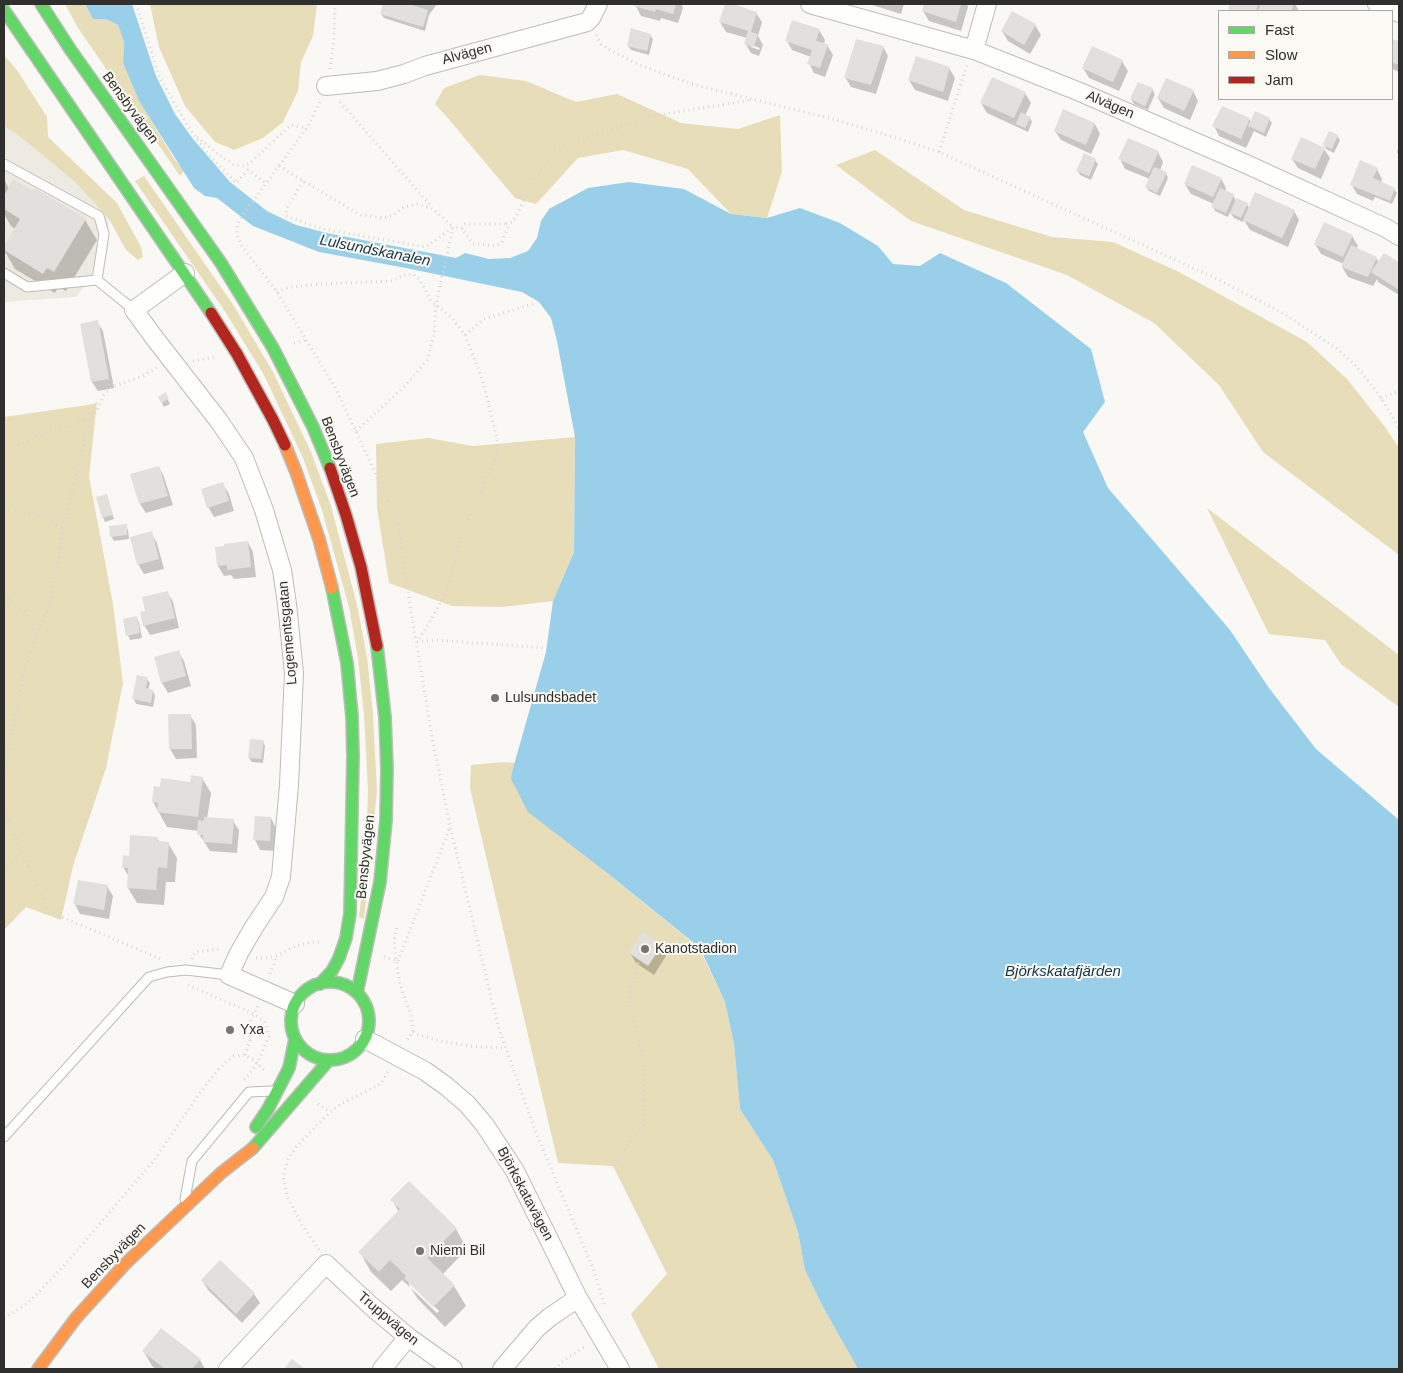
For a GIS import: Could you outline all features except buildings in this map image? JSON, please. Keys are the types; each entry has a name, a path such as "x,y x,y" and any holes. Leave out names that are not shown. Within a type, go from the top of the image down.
{"main road":[{"name":"Bensbyvägen","path":"41,4 70,49 221,263 273,348 313,427 333,476 346,515 361,567 376,640 385,717 387,769 386,820 380,882 357,993"},
{"name":"Bensbyvägen","path":"4,10 185,273 237,354 273,420 296,472 319,538 328,571 347,663 354,756 350,913 344,947 332,971 320,984"},
{"path":"333,982 357,993 364,1002 368,1016 368,1030 365,1039 357,1050 348,1056 329,1060 319,1059 309,1054 296,1039 291,1021 296,1004 303,994 320,984 333,982"},
{"name":"Bensbyvägen","path":"221,1173 268,1109 281,1086 289,1068 296,1039"},
{"name":"Bensbyvägen","path":"38,1369 76,1318 118,1271 183,1208 260,1140 329,1060"}],"street":[{"path":"587,22 598,4"},
{"name":"Alvägen","path":"810,4 974,50 1080,92 1238,160 1386,228 1399,236"},
{"path":"974,50 987,4"},
{"path":"1377,4 1392,10"},
{"name":"Alvägen","path":"326,86 378,81 424,66 587,22"},
{"path":"134,310 185,273"},
{"name":"Logementsgatan","path":"134,310 219,421 244,458 275,543 286,595 294,673 288,794 281,877 274,897 239,953 230,976"},
{"path":"230,976 296,1004"},
{"name":"Björkskatavägen","path":"365,1039 404,1059 439,1081 456,1094 484,1124 515,1171 578,1298 620,1369"},
{"path":"228,1369 326,1264"},
{"name":"Truppvägen","path":"326,1264 408,1337 453,1369"},
{"path":"502,1369 536,1328 550,1316 578,1298"},
{"path":"382,1369 408,1337"}],"lane":[{"path":"4,164 99,216 104,234 97,280"},
{"path":"4,273 26,287 97,280 134,310"},
{"path":"4,1137 149,977 167,972 186,970 230,976"},
{"path":"183,1208 192,1161 250,1092 281,1086"}],"path":[{"path":"136,4 159,76 178,112 208,154 236,183 248,170"},
{"path":"240,219 307,128 321,101 326,86 334,40 335,4"},
{"path":"587,22 602,44 636,63 699,86 837,120 939,152 1206,274 1281,312 1315,333 1352,362 1381,398 1399,428"},
{"path":"939,152 968,62 974,50"},
{"path":"326,86 433,209 453,227 462,228 472,243 492,246 502,242 508,228 505,224"},
{"path":"462,228 465,224 505,224 512,222 555,150 652,116 755,100"},
{"path":"244,166 250,163 291,125 307,128"},
{"path":"194,134 229,161 244,166 265,185"},
{"path":"279,166 361,215 388,217 404,207 418,204 433,209"},
{"path":"303,181 288,206 286,216 322,228 426,247 453,227"},
{"path":"356,431 405,386 427,360 434,335 436,304 453,227"},
{"path":"277,292 290,287 320,284 392,281 412,274 420,280 431,301 451,317 466,335 483,381 497,439 498,452 462,534 448,588 431,620 416,642 436,640 545,648"},
{"path":"466,335 484,319 533,304"},
{"path":"4,774 26,664 49,604 63,528 84,436 104,395 112,387 143,376 158,367"},
{"path":"1381,398 1399,391"},
{"path":"4,451 56,429 69,428 79,422 92,419"},
{"path":"4,512 9,510 34,513 63,528"},
{"path":"4,596 26,613 37,635"},
{"path":"4,811 48,911 186,970"},
{"path":"397,928 394,941 398,961 450,826 498,1026 535,1130 594,1271 606,1312"},
{"path":"4,869 22,853"},
{"path":"257,1064 269,1036 264,1021 252,1013 183,982 186,970 195,952 222,949 264,958 277,956 295,946 311,942 323,942 344,947"},
{"path":"613,1166 643,1125 644,1064 629,996 639,960"},
{"path":"413,1032 440,1041 469,1046 506,1048"},
{"path":"4,1318 28,1303 74,1254 155,1159 217,1071 227,1061 239,1055 250,1057 281,1086"},
{"path":"326,1264 287,1196 283,1177 290,1153 330,1112"},
{"path":"556,1369 578,1350 600,1337"}],"shaded area":[{"path":"65,4 85,4 93,19 106,19 118,25 124,42 123,63 139,101 175,160 184,171 180,176 78,28"},
{"path":"150,4 317,4 313,36 301,62 298,91 283,122 263,138 234,150 215,142 185,106 159,47"},
{"path":"4,55 17,70 47,117 48,137 117,203 141,247 143,257 138,260 126,250 109,219 75,182 18,135 4,126"},
{"path":"480,75 526,81 576,102 617,94 681,123 738,129 780,115 782,172 767,218 731,214 688,169 623,150 578,158 536,204 515,198 435,104 444,88"},
{"path":"4,126 18,135 75,182 109,219 106,259 76,297 4,302"},
{"path":"875,150 964,210 1052,237 1113,242 1179,272 1307,342 1347,379 1399,448 1399,555 1263,452 1219,385 1154,323 1067,275 911,221 836,165"},
{"path":"144,176 234,306 273,372 311,452 331,506 357,605 367,657 373,715 377,791 364,919 359,917 366,859 368,790 364,715 358,658 349,607 322,510 303,458 264,375 226,313 135,181"},
{"path":"97,401 89,477 113,604 123,683 106,768 73,866 61,920 26,907 4,930 4,417 94,404"},
{"path":"575,437 574,552 553,601 502,607 452,606 389,583 377,508 376,444 428,438 473,446"},
{"path":"1207,508 1399,655 1399,707 1341,664 1325,640 1269,634"},
{"path":"515,763 512,772 606,872 699,948 725,1002 734,1044 740,1109 773,1160 798,1232 805,1270 823,1307 858,1369 659,1369 631,1314 667,1274 613,1166 558,1163 470,788 471,765"}],"water":[{"name":"Björkskatafjärden","path":"85,4 132,4 156,76 175,114 193,139 230,182 267,211 296,225 327,233 456,258 465,253 489,259 510,258 528,251 537,238 541,221 549,209 588,188 629,182 684,189 731,214 767,218 800,208 840,223 878,246 893,264 920,266 940,253 1006,283 1091,349 1105,402 1083,432 1108,488 1230,630 1269,688 1316,749 1399,820 1399,1369 858,1369 823,1307 805,1270 798,1232 773,1160 740,1109 734,1044 725,1002 700,948 528,812 511,779 546,652 553,601 574,552 575,437 551,318 539,302 522,292 319,252 253,226 217,198 205,196 194,188 139,101 123,63 124,42 118,25 106,19 93,19"}],"traffic: fast":[{"path":"41,4 70,49 221,263 273,348 313,427 330,468"},
{"path":"4,10 211,313"},
{"path":"320,984 332,971 339,958 346,938 350,913 352,717 347,663 332,588"},
{"path":"357,993 380,882 386,820 385,717 377,646"},
{"path":"330,982 345,985 357,994 366,1006 369,1021 366,1036 357,1048 345,1057 330,1060 315,1057 303,1048 294,1036 291,1021 294,1006 303,994 315,985 330,982"},
{"path":"256,1127 268,1109 289,1068 295,1039"},
{"path":"253,1148 329,1060"}],"traffic: slow":[{"path":"285,445 319,539 332,588"},
{"path":"38,1369 76,1318 125,1264 221,1173 253,1148"}],"traffic: jam":[{"path":"211,313 237,354 285,445"},
{"path":"330,468 361,567 377,646"}],"place":[{"name":"Lulsundsbadet","path":"495,698"},
{"name":"Kanotstadion","path":"645,949"},
{"name":"Yxa","path":"230,1030"},
{"name":"Niemi Bil","path":"420,1251"}],"water label":[{"name":"Lulsundskanalen","path":"375,251"}]}
